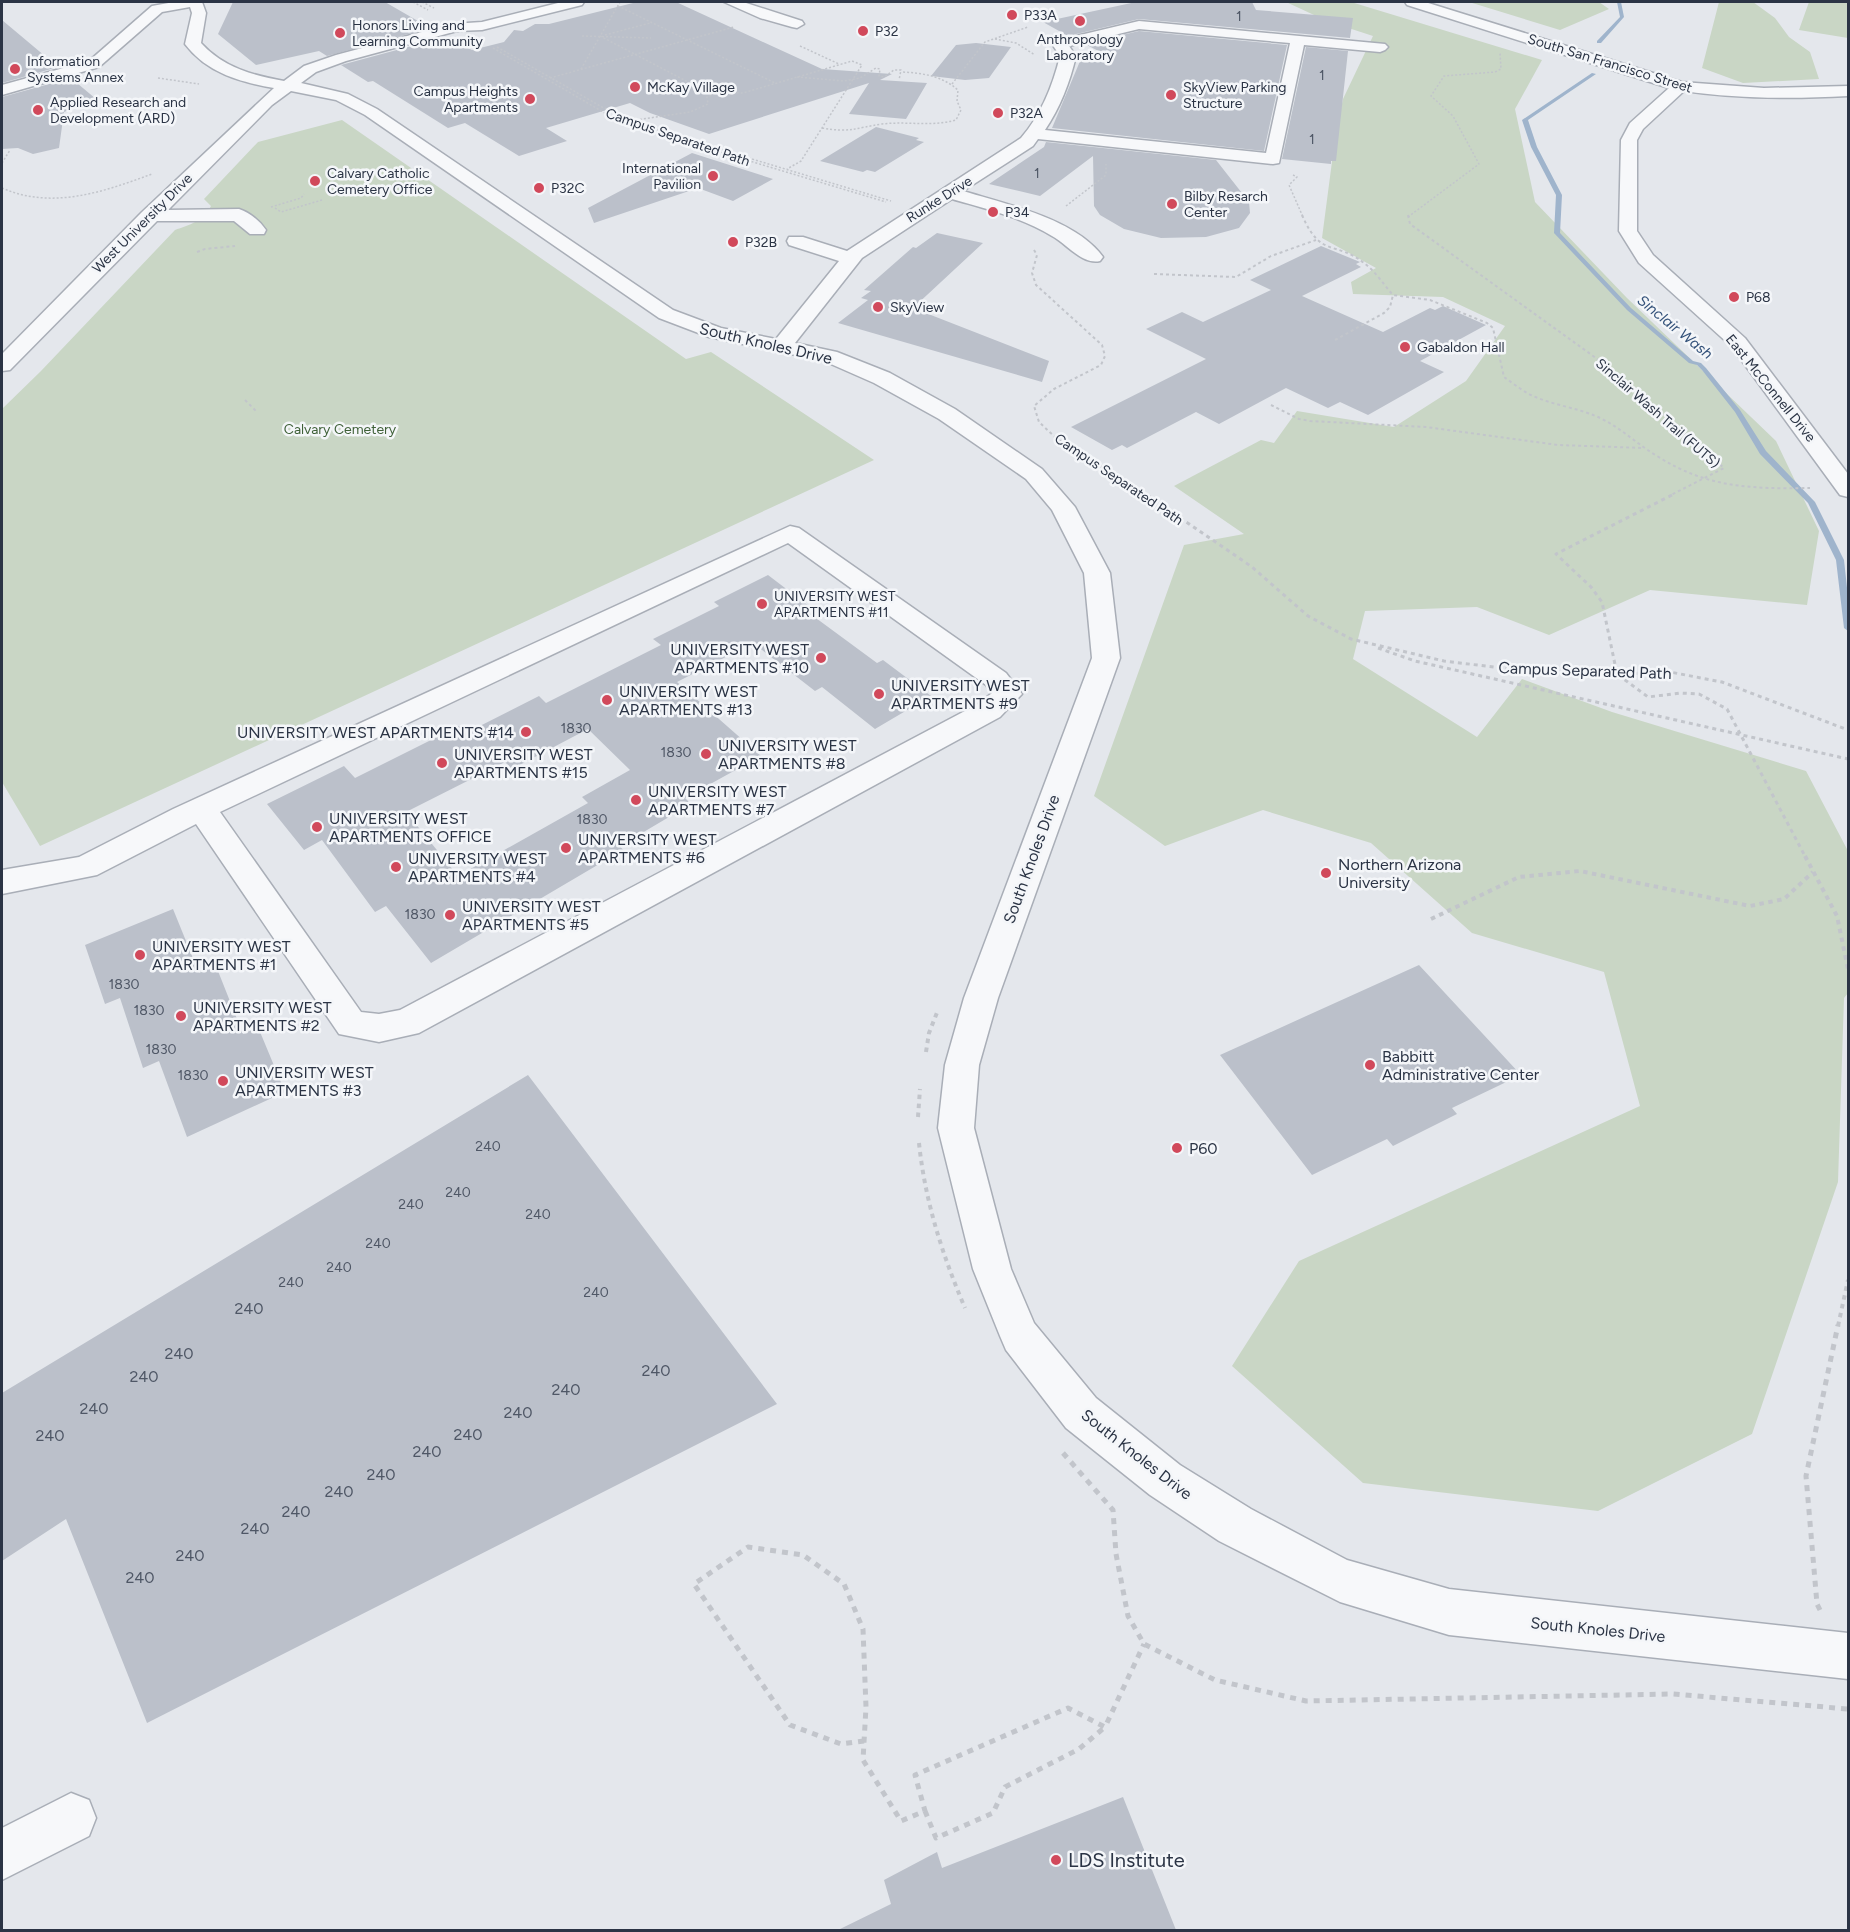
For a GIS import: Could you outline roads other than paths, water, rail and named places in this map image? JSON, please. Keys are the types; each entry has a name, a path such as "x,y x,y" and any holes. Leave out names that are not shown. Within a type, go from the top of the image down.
{"street":[{"path":"2,90 94,64 157,9 195,2"},
{"name":"South Knoles Drive","path":"195,2 199,13 193,44 203,58 219,68 287,86 344,97 371,111 666,314 698,328 830,356 882,378 947,414 1006,452 1035,474 1063,507 1097,573 1106,658 981,998 962,1065 956,1128 992,1269 1020,1336 1082,1413 1165,1480 1235,1525 1340,1580 1449,1612 1846,1656"},
{"path":"462,25 472,20 544,2"},
{"path":"462,25 482,26 577,2"},
{"path":"730,2 797,24"},
{"name":"South San Francisco Street","path":"1412,2 1680,86 1722,93 1848,91"},
{"path":"1139,25 1160,15"},
{"name":"West University Drive","path":"2,365 149,216 266,102 310,69 341,58 462,25"},
{"path":"1139,25 1380,46"},
{"name":"Runke Drive","path":"782,345 855,254 950,193 1035,134 1066,71 1068,56 1060,44 1139,25"},
{"path":"1035,134 1273,159 1298,39"},
{"name":"East McConnell Drive","path":"1680,86 1636,127 1629,140 1628,231 1646,259 1738,342 1842,470 1848,490"},
{"path":"950,193 1044,222 1062,232 1093,257"},
{"path":"149,216 239,214 257,230"},
{"path":"796,241 851,259"},
{"path":"613,277 655,285 679,297 693,307 698,328"},
{"path":"2,882 86,867 202,809 790,533 996,679 1008,694 990,710 407,1023 379,1028 351,1024 202,809"},
{"path":"2,1855 71,1818"}],"waterway":[{"name":"Sinclair Wash","path":"1599,42 1622,17 1619,2"},
{"name":"Sinclair Wash","path":"1594,74 1525,120 1534,147 1559,195 1557,233 1629,309 1691,362 1699,364 1704,369 1738,411 1763,452 1811,502 1840,560 1848,628"}],"place":[{"name":"P33A","path":"1012,15"},
{"name":"Anthropology Laboratory","path":"1080,21"},
{"name":"P32","path":"863,31"},
{"name":"Honors Living and Learning Community","path":"340,33"},
{"name":"Information Systems Annex","path":"15,69"},
{"name":"McKay Village","path":"635,87"},
{"name":"SkyView Parking Structure","path":"1171,95"},
{"name":"Campus Heights Apartments","path":"530,99"},
{"name":"Applied Research and Development (ARD)","path":"38,110"},
{"name":"P32A","path":"998,113"},
{"name":"International Pavilion","path":"713,176"},
{"name":"Calvary Catholic Cemetery Office","path":"315,181"},
{"name":"P32C","path":"539,188"},
{"name":"Bilby Resarch Center","path":"1172,204"},
{"name":"P34","path":"993,212"},
{"name":"P32B","path":"733,242"},
{"name":"P68","path":"1734,297"},
{"name":"SkyView","path":"878,307"},
{"name":"Gabaldon Hall","path":"1405,347"},
{"name":"UNIVERSITY WEST APARTMENTS #11","path":"762,604"},
{"name":"UNIVERSITY WEST APARTMENTS #10","path":"821,658"},
{"name":"UNIVERSITY WEST APARTMENTS #9","path":"879,694"},
{"name":"UNIVERSITY WEST APARTMENTS #13","path":"607,700"},
{"name":"UNIVERSITY WEST APARTMENTS #14","path":"526,732"},
{"name":"UNIVERSITY WEST APARTMENTS #8","path":"706,754"},
{"name":"UNIVERSITY WEST APARTMENTS #15","path":"442,763"},
{"name":"UNIVERSITY WEST APARTMENTS #7","path":"636,800"},
{"name":"UNIVERSITY WEST APARTMENTS OFFICE","path":"317,827"},
{"name":"UNIVERSITY WEST APARTMENTS #6","path":"566,848"},
{"name":"UNIVERSITY WEST APARTMENTS #4","path":"396,867"},
{"name":"Northern Arizona University","path":"1326,873"},
{"name":"UNIVERSITY WEST APARTMENTS #5","path":"450,915"},
{"name":"UNIVERSITY WEST APARTMENTS #1","path":"140,955"},
{"name":"UNIVERSITY WEST APARTMENTS #2","path":"181,1016"},
{"name":"Babbitt Administrative Center","path":"1370,1065"},
{"name":"UNIVERSITY WEST APARTMENTS #3","path":"223,1081"},
{"name":"P60","path":"1177,1148"},
{"name":"LDS Institute","path":"1056,1860"}],"park label":[{"name":"Calvary Cemetery","path":"340,429"}]}
